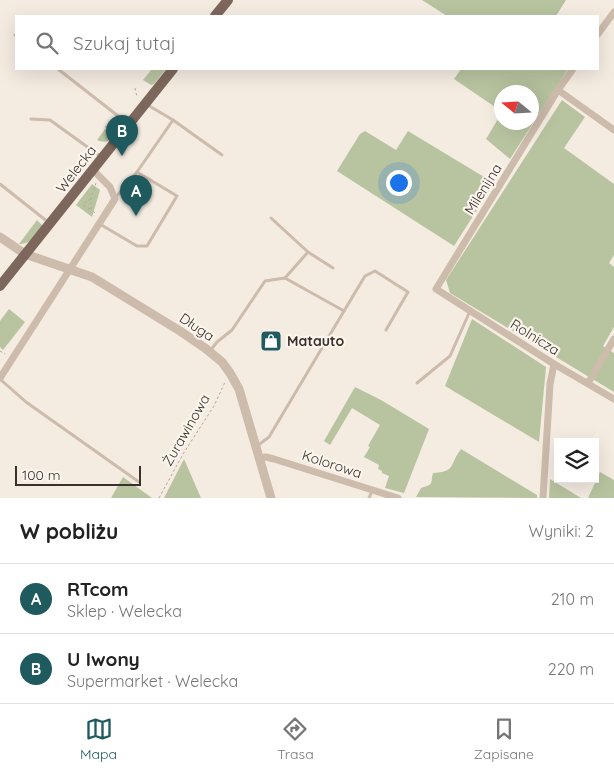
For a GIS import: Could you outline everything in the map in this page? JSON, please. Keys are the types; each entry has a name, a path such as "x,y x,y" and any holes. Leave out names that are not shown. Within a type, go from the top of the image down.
{"main road":[{"path":"216,15 228,0"},
{"name":"Welecka","path":"0,286 93,170 125,121 172,70"}],"street":[{"path":"599,33 614,12"},
{"name":"Milenijna","path":"470,311 436,289 558,90 572,70"},
{"path":"558,90 614,130"},
{"path":"0,378 115,199 110,187 93,170"},
{"name":"Długa","path":"0,238 25,254 87,274 210,351 230,373 242,398 271,498"},
{"name":"Rolnicza","path":"470,311 614,399"},
{"path":"588,383 614,340"},
{"path":"543,498 550,384 554,364"},
{"name":"Kolorowa","path":"259,458 270,458 398,498"}],"lane":[{"path":"59,70 125,121"},
{"path":"142,101 173,120 222,155"},
{"path":"31,119 50,120 102,158"},
{"path":"115,199 137,172 173,120"},
{"path":"98,223 138,246 147,246 177,196 137,172"},
{"path":"0,184 50,224"},
{"path":"272,218 308,252 333,268"},
{"path":"285,278 308,252"},
{"path":"256,447 269,437 365,276 375,272 408,292 386,330"},
{"path":"210,351 217,342 232,330 265,280 285,278 344,311"},
{"path":"417,383 450,356 470,311"},
{"path":"0,378 26,402 139,482"},
{"path":"369,498 373,490"}],"path":[{"path":"135,88 142,101"},
{"path":"105,127 116,126 125,121"},
{"path":"91,209 91,198 96,182"},
{"path":"91,198 84,203 84,206 95,213"},
{"path":"0,351 8,356"},
{"name":"Żurawinowa","path":"159,498 183,454 214,406 230,373"}],"green space":[{"path":"422,0 566,0 557,15 445,15"},
{"path":"151,70 165,70 154,84 151,85 143,80"},
{"path":"460,70 567,70 539,114 539,85 494,85 494,106 454,79"},
{"path":"562,100 585,117 564,148 614,184 614,255 609,263 614,267 614,327 603,346 614,353 614,392 450,293 446,280"},
{"path":"494,126 494,130 529,130 510,159 486,139"},
{"path":"117,128 110,140 104,142 97,140 105,129"},
{"path":"365,131 396,150 408,131 494,183 454,246 337,171 360,134"},
{"path":"92,184 100,190 92,217 76,205"},
{"path":"37,220 43,226 30,241 19,244"},
{"path":"9,309 25,322 3,350 0,347 0,321"},
{"path":"472,319 546,367 539,442 445,386"},
{"path":"355,387 381,400 429,429 404,493 385,488 389,476 378,469 379,465 364,457 380,425 352,408 330,445 324,441"},
{"path":"461,449 537,495 537,498 416,497 421,488 431,483 433,473 445,471 451,467"},
{"path":"184,459 201,498 164,498"},
{"path":"600,472 614,480 614,498 588,498 595,483 599,483"},
{"path":"123,477 152,498 111,498"},
{"path":"550,479 581,498 549,498"}],"place":[{"name":"U Iwony","path":"122,156"},
{"name":"RTcom","path":"136,216"},
{"name":"Matauto","path":"271,341"}]}
